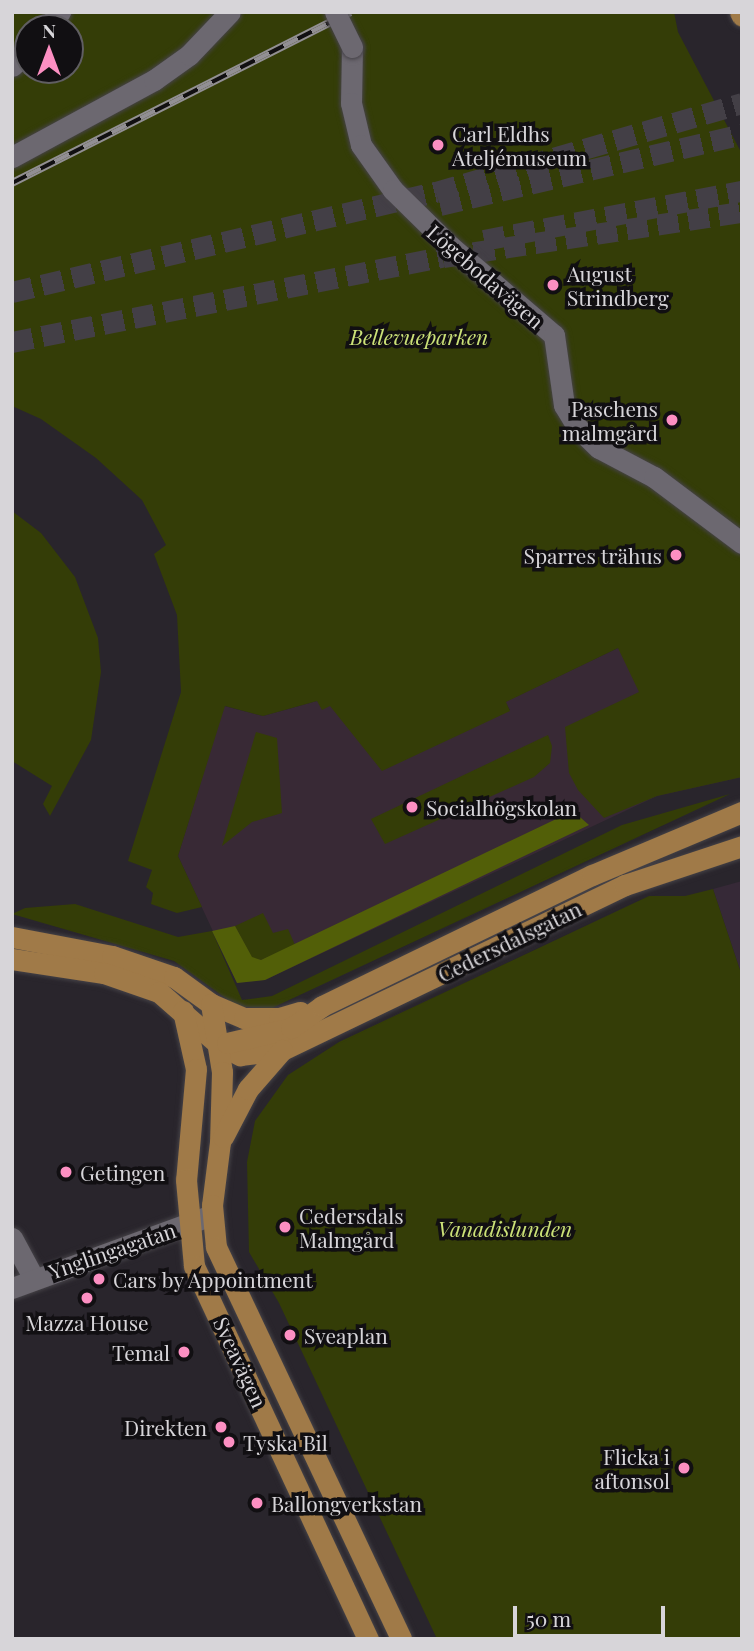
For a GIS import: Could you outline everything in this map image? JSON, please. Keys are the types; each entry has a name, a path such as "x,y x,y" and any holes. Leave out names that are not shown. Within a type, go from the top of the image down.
{"main road":[{"name":"Cedersdalsgatan","path":"218,1044 291,1028 322,1006 664,842 742,812"},
{"name":"Cedersdalsgatan","path":"183,1009 218,1044 240,1055 282,1050 625,885 742,846"},
{"path":"12,937 111,956 174,976 211,1004"},
{"path":"12,959 104,973 159,992 183,1009"},
{"name":"Cedersdalsgatan","path":"211,1004 244,1018 279,1018 322,1006"},
{"name":"Sveavägen","path":"211,1004 218,1044 219,1150 212,1215 216,1247 230,1282 401,1639"},
{"name":"Sveavägen","path":"183,1009 196,1069 187,1127 194,1266 368,1639"},
{"path":"196,1069 218,1044"},
{"name":"Cedersdalsgatan","path":"219,1150 248,1090 282,1050"}],"street":[{"path":"12,157 154,80 189,55 230,12"},
{"name":"Lögebodavägen","path":"335,12 352,47 354,124 377,168 450,246 554,335 564,405 578,428 599,448 654,477 742,543"},
{"name":"Ynglingagatan","path":"12,1288 33,1277 212,1215"},
{"path":"12,1238 33,1277"}],"shaded area":[{"name":"Socialhögskolan","path":"618,648 742,777 657,796 265,980 237,983 178,856 224,706 263,716 317,701 330,706 510,710 505,702"},
{"path":"742,881 742,976 713,889"}],"green space":[{"name":"Bellevueparken","path":"12,12 674,12 678,32 742,154 742,777 657,796 604,818 578,790 569,773 565,727 639,692 618,648 506,702 510,711 382,771 330,706 322,710 317,701 263,716 225,706 178,856 202,907 177,913 151,904 153,893 146,887 152,870 128,861 181,692 177,615 154,554 166,545 142,500 96,458 41,419 12,406"},
{"path":"12,511 41,533 75,577 98,638 101,672 91,740 50,816 43,804 52,786 12,761"},
{"path":"256,732 277,738 282,813 252,822 222,846"},
{"path":"548,735 552,746 550,763 534,777 385,844 371,819"},
{"path":"730,794 272,1008 238,1007 174,961 12,914 25,908 75,904 178,937 212,931 242,1000 272,996 622,825"},
{"path":"573,811 589,825 265,980 237,983 212,931 235,926 252,957 261,960"},
{"name":"Vanadislunden","path":"713,889 742,976 742,1639 437,1639 279,1303 249,1252 247,1162 255,1121 288,1075 339,1042 649,896 685,896"},
{"path":"263,913 273,933 288,929 295,945 261,960 252,958 235,926"}],"tunnel":[{"path":"12,292 436,192 742,103"},
{"path":"440,205 742,134"},
{"path":"484,240 742,191"},
{"path":"12,342 443,257 742,212"}],"railway":[{"path":"12,183 350,12"}],"place":[{"name":"Carl Eldhs Ateljémuseum","path":"438,145"},
{"name":"August Strindberg","path":"553,285"},
{"name":"Paschens malmgård","path":"672,420"},
{"name":"Sparres trähus","path":"676,555"},
{"name":"Socialhögskolan","path":"412,807"},
{"name":"Getingen","path":"66,1172"},
{"name":"Cedersdals Malmgård","path":"285,1227"},
{"name":"Cars by Appointment","path":"99,1279"},
{"name":"Mazza House","path":"87,1298"},
{"name":"Sveaplan","path":"290,1335"},
{"name":"Temal","path":"184,1352"},
{"name":"Direkten","path":"221,1427"},
{"name":"Tyska Bil","path":"229,1442"},
{"name":"Flicka i aftonsol","path":"684,1468"},
{"name":"Ballongverkstan","path":"257,1503"}]}
